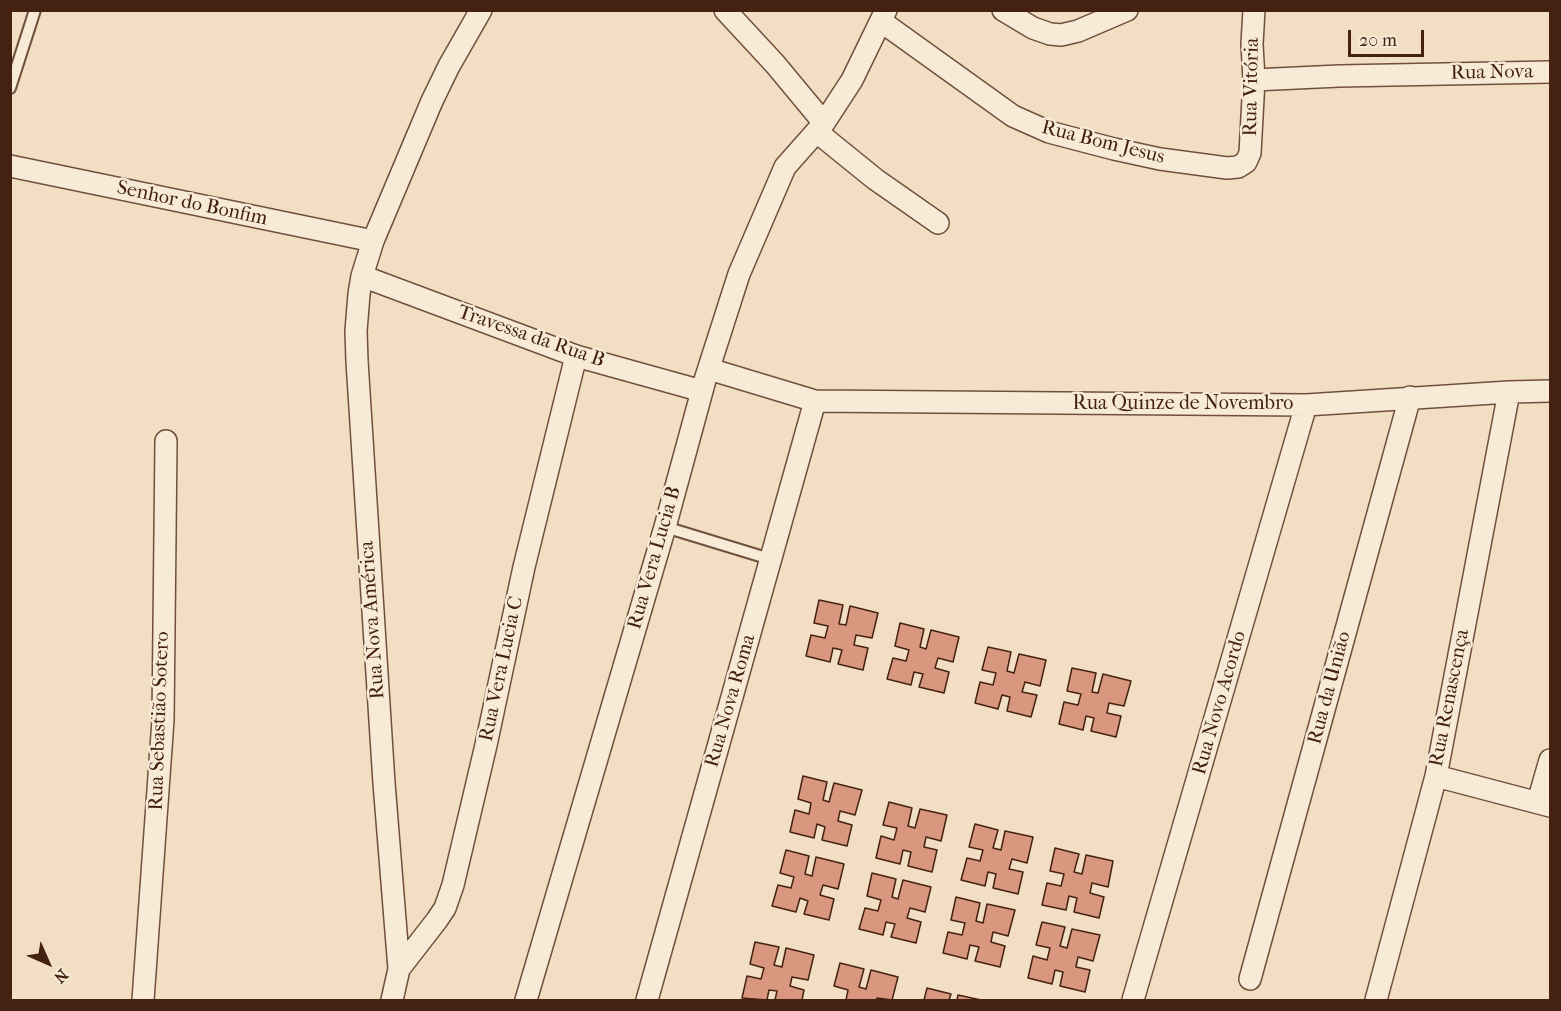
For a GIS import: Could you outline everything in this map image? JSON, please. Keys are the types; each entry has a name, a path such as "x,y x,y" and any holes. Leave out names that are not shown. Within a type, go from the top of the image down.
{"street":[{"name":"Rua Nova América","path":"392,1000 399,969 384,783 356,331 362,276 373,241 432,101 481,10"},
{"path":"725,10 775,64 821,127 875,179 938,223"},
{"path":"1003,10 1034,28 1061,35 1078,31 1099,16 1127,10"},
{"name":"Rua Vitória","path":"1246,162 1250,153 1252,136 1254,10"},
{"name":"Rua Vera Lucia B","path":"526,1000 665,527 702,391 739,274 785,167 821,127 852,80 884,16"},
{"name":"Rua Bom Jesus","path":"884,16 1013,116 1049,132 1114,149 1203,166 1238,167 1246,162"},
{"name":"Rua Nova","path":"1254,80 1551,72"},
{"name":"Senhor do Bonfim","path":"10,166 373,241"},
{"name":"Travessa da Rua B","path":"362,276 576,356 702,391"},
{"name":"Rua Vera Lucia C","path":"399,969 445,908 453,885 524,567 576,356"},
{"name":"Rua Quinze de Novembro","path":"709,369 815,401 1306,405 1410,397 1551,391"},
{"name":"Rua Renascença","path":"1376,1000 1436,776 1509,392"},
{"name":"Rua da União","path":"1250,979 1410,397"},
{"name":"Rua Nova Roma","path":"647,1000 815,401"},
{"name":"Rua Novo Acordo","path":"1133,1000 1306,405"},
{"name":"Rua Sebastião Sotero","path":"143,1000 163,720 166,441"},
{"path":"1436,776 1544,804 1551,760"}],"lane":[{"path":"10,88 35,10"},
{"path":"665,527 770,560"}],"building":[{"path":"819,600 843,605 839,624 846,625 850,606 878,613 872,638 856,635 854,645 868,648 863,670 838,664 842,650 833,648 830,662 806,656 811,635 825,638 828,626 814,623"},
{"path":"900,623 924,629 920,647 926,649 931,630 959,637 953,662 938,658 935,668 949,672 944,693 919,687 923,674 914,672 911,685 887,679 893,658 906,661 909,650 895,646"},
{"path":"988,647 1011,652 1007,671 1014,673 1019,654 1046,660 1040,686 1025,682 1022,692 1037,695 1031,717 1007,711 1010,697 1002,695 998,709 975,703 980,682 993,685 996,673 982,670"},
{"path":"1072,668 1096,673 1092,692 1098,693 1103,674 1131,681 1124,706 1109,703 1107,713 1121,716 1116,737 1091,731 1094,718 1086,716 1083,730 1059,724 1064,702 1078,705 1081,694 1067,691"},
{"path":"803,776 827,782 823,800 829,802 834,783 862,790 855,815 840,811 838,821 852,825 847,846 822,840 825,827 817,824 814,838 790,832 795,810 809,814 811,803 798,799"},
{"path":"889,802 912,808 908,826 915,828 920,809 947,815 941,841 926,837 924,847 937,850 932,872 908,866 911,852 903,850 900,864 876,858 881,836 894,840 897,828 883,825"},
{"path":"975,824 998,830 993,848 1001,850 1005,831 1033,837 1027,863 1012,859 1009,869 1023,872 1018,894 993,888 996,874 988,872 985,886 961,880 967,858 980,861 983,850 969,847"},
{"path":"1055,848 1079,854 1074,872 1082,874 1086,855 1113,861 1108,887 1092,883 1090,893 1104,897 1099,918 1074,912 1077,898 1069,896 1066,910 1042,905 1047,883 1061,886 1064,874 1050,871"},
{"path":"786,850 809,856 805,874 812,876 816,857 844,864 838,889 823,885 820,895 834,899 829,920 804,914 808,901 800,898 796,912 772,906 778,885 791,888 794,877 780,873"},
{"path":"872,873 896,879 892,897 898,899 903,880 931,887 925,912 910,908 907,918 921,922 916,943 891,937 895,924 886,922 883,935 859,929 865,908 878,911 881,900 867,896"},
{"path":"956,897 980,903 976,921 983,923 987,904 1015,910 1008,936 993,932 991,942 1005,946 1000,967 975,961 979,947 970,945 967,959 943,953 948,932 962,935 965,923 951,920"},
{"path":"1042,922 1065,927 1060,946 1067,948 1072,929 1100,935 1093,961 1078,957 1076,967 1090,970 1085,992 1060,986 1063,972 1055,970 1052,984 1028,978 1033,956 1047,960 1050,948 1036,945"},
{"path":"755,942 779,947 774,965 782,967 786,948 814,955 808,980 792,977 790,986 804,990 802,1000 775,1000 777,991 769,990 767,1000 742,998 747,976 761,979 764,968 750,964"},
{"path":"840,963 864,969 859,987 866,989 871,970 898,977 892,1000 877,998 876,1000 846,1000 848,990 834,986"},
{"path":"927,988 951,994 949,1000 924,1000"},
{"path":"958,995 981,1000 957,1000"}]}
